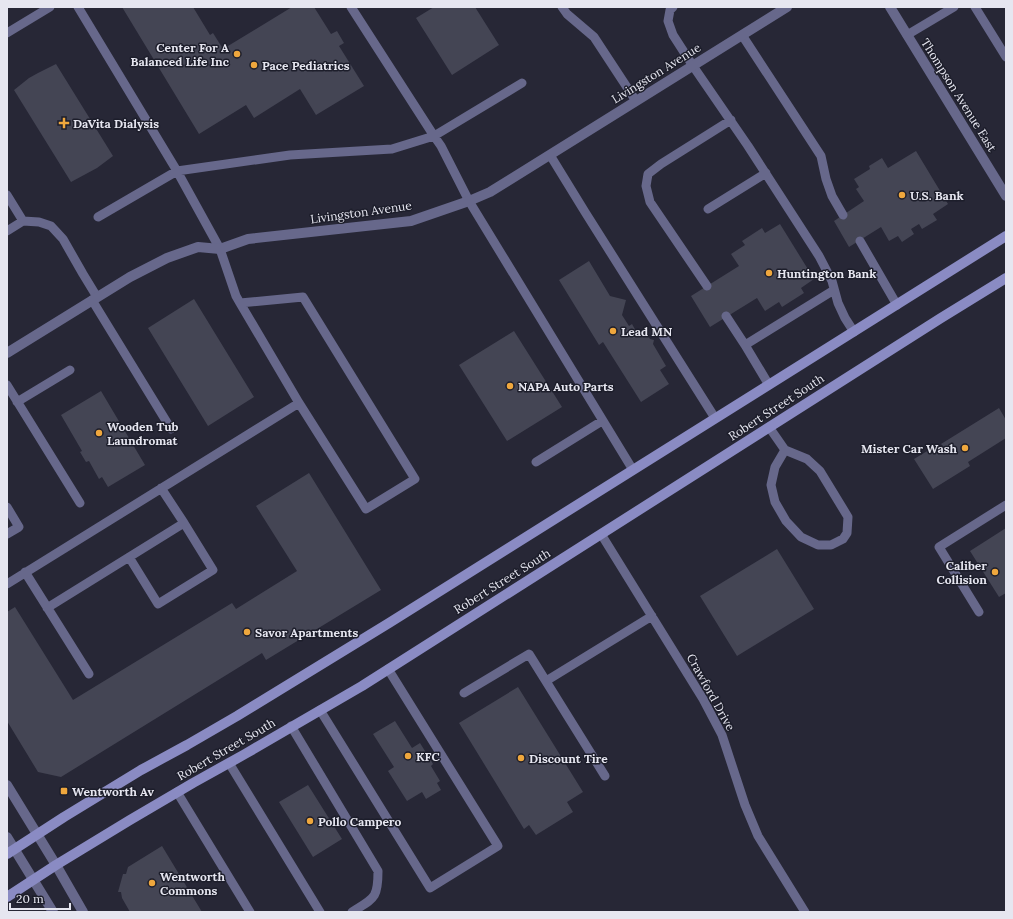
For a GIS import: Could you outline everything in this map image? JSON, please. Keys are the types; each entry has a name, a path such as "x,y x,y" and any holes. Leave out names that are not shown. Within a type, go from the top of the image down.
{"main road":[{"name":"Robert Street South","path":"11,852 37,834 141,770 237,716 395,619 1006,236"},
{"name":"Robert Street South","path":"7,896 177,792 362,686 1006,278"}],"street":[{"name":"Livingston Avenue","path":"7,353 130,277 167,258 198,247 220,249 248,239 411,221 469,201 490,192 787,7"},
{"name":"Thompson Avenue East","path":"890,7 1006,196"},
{"path":"7,785 83,912"},
{"path":"7,837 11,852 33,880 53,912"}],"lane":[{"path":"7,33 50,7"},
{"path":"78,7 177,170 220,249 236,296 240,303 299,404 366,509 414,479 303,297 240,303"},
{"path":"351,7 441,146 469,201 632,470"},
{"path":"907,35 954,7"},
{"path":"975,7 1006,57"},
{"path":"671,9 668,21 673,35 731,120 819,256 832,281 838,303 854,332"},
{"path":"565,11 594,37 636,101"},
{"path":"742,35 822,156 826,179 832,196 843,215"},
{"path":"98,217 177,170 290,155 392,149 434,136 522,84"},
{"path":"707,286 650,202 646,186 648,174 661,164 731,120"},
{"path":"550,155 715,418"},
{"path":"708,209 766,173"},
{"path":"7,195 23,221"},
{"path":"7,231 23,221 39,222 51,226 63,239 95,298 171,429"},
{"path":"860,240 897,305"},
{"path":"745,345 834,290"},
{"path":"726,316 769,385"},
{"path":"17,402 70,370"},
{"path":"7,385 80,503"},
{"path":"7,584 299,404"},
{"path":"536,462 602,421"},
{"path":"770,427 785,450 807,458 820,471 848,516 847,533 843,538 831,545 818,545 801,537 786,521 774,502 771,485 775,467 785,450"},
{"path":"129,558 158,604 213,570 161,488"},
{"path":"979,612 939,547 1006,505"},
{"path":"7,507 19,527 7,534"},
{"path":"48,608 184,523"},
{"name":"Crawford Drive","path":"601,534 704,699 722,735 745,805 758,836 805,912"},
{"path":"25,572 89,674"},
{"path":"546,681 652,616"},
{"path":"464,693 529,654 605,776"},
{"path":"320,710 430,888 498,846 388,669"},
{"path":"291,726 378,871 376,892 372,899 352,912"},
{"path":"229,763 320,912"},
{"path":"177,792 250,912"}],"building":[{"name":"Pace Pediatrics","path":"122,7 193,7 210,35 213,33 223,49 292,7 314,7 331,34 337,31 344,43 339,46 364,86 316,115 300,89 254,118 246,105 199,134"},
{"path":"434,7 475,7 499,45 452,75 416,18"},
{"name":"DaVita Dialysis","path":"56,64 113,156 97,168 71,182 14,90 29,78"},
{"name":"U.S. Bank","path":"916,151 948,204 933,214 937,220 922,229 919,224 911,229 914,234 902,242 898,236 889,241 881,227 849,247 834,221 864,201 856,189 859,187 854,179 870,169 869,166 882,158 888,168"},
{"name":"Huntington Bank","path":"780,224 814,279 801,288 804,293 782,307 779,302 765,311 757,298 710,327 691,296 739,266 731,254 745,245 742,241 762,228 765,233"},
{"name":"Lead MN","path":"589,261 610,296 626,300 622,315 629,326 632,324 637,333 643,329 650,339 654,340 653,344 666,366 660,370 669,384 641,402 603,342 599,345 559,280"},
{"path":"194,299 254,397 208,426 148,328"},
{"name":"NAPA Auto Parts","path":"514,331 562,407 507,441 459,365"},
{"name":"Wooden Tub Laundromat","path":"101,391 145,465 108,487 102,477 99,479 89,461 86,462 80,452 82,451 61,415"},
{"name":"Mister Car Wash","path":"999,408 1006,420 1006,438 968,462 970,466 933,489 914,459 929,450 931,454 943,446 941,444"},
{"name":"Savor Apartments","path":"309,473 381,590 266,660 262,653 61,777 38,772 7,721 7,612 15,607 73,700 232,603 236,609 297,571 256,506"},
{"name":"Caliber Collision","path":"1006,528 1006,593 999,597 970,551"},
{"path":"777,549 814,609 737,656 700,596"},
{"name":"Discount Tire","path":"518,687 583,792 567,802 573,812 536,835 529,825 524,829 459,723"},
{"name":"KFC","path":"395,721 412,748 420,743 433,764 431,766 440,781 437,783 441,790 426,799 422,792 407,801 388,771 394,767 373,734"},
{"name":"Pollo Campero","path":"308,785 342,839 313,857 279,802"},
{"name":"Wentworth Commons","path":"162,846 202,912 130,912 122,898 121,892 118,892 123,874 126,874 128,867"}],"place":[{"name":"Center For A Balanced Life Inc","path":"237,54"},
{"name":"Pace Pediatrics","path":"254,65"},
{"name":"DaVita Dialysis","path":"64,123"},
{"name":"U.S. Bank","path":"902,195"},
{"name":"Huntington Bank","path":"769,273"},
{"name":"Lead MN","path":"613,331"},
{"name":"NAPA Auto Parts","path":"510,386"},
{"name":"Wooden Tub Laundromat","path":"99,433"},
{"name":"Mister Car Wash","path":"965,448"},
{"name":"Caliber Collision","path":"995,572"},
{"name":"Savor Apartments","path":"247,632"},
{"name":"KFC","path":"408,756"},
{"name":"Discount Tire","path":"521,758"},
{"name":"Wentworth Av","path":"64,791"},
{"name":"Pollo Campero","path":"310,821"},
{"name":"Wentworth Commons","path":"152,883"}]}
